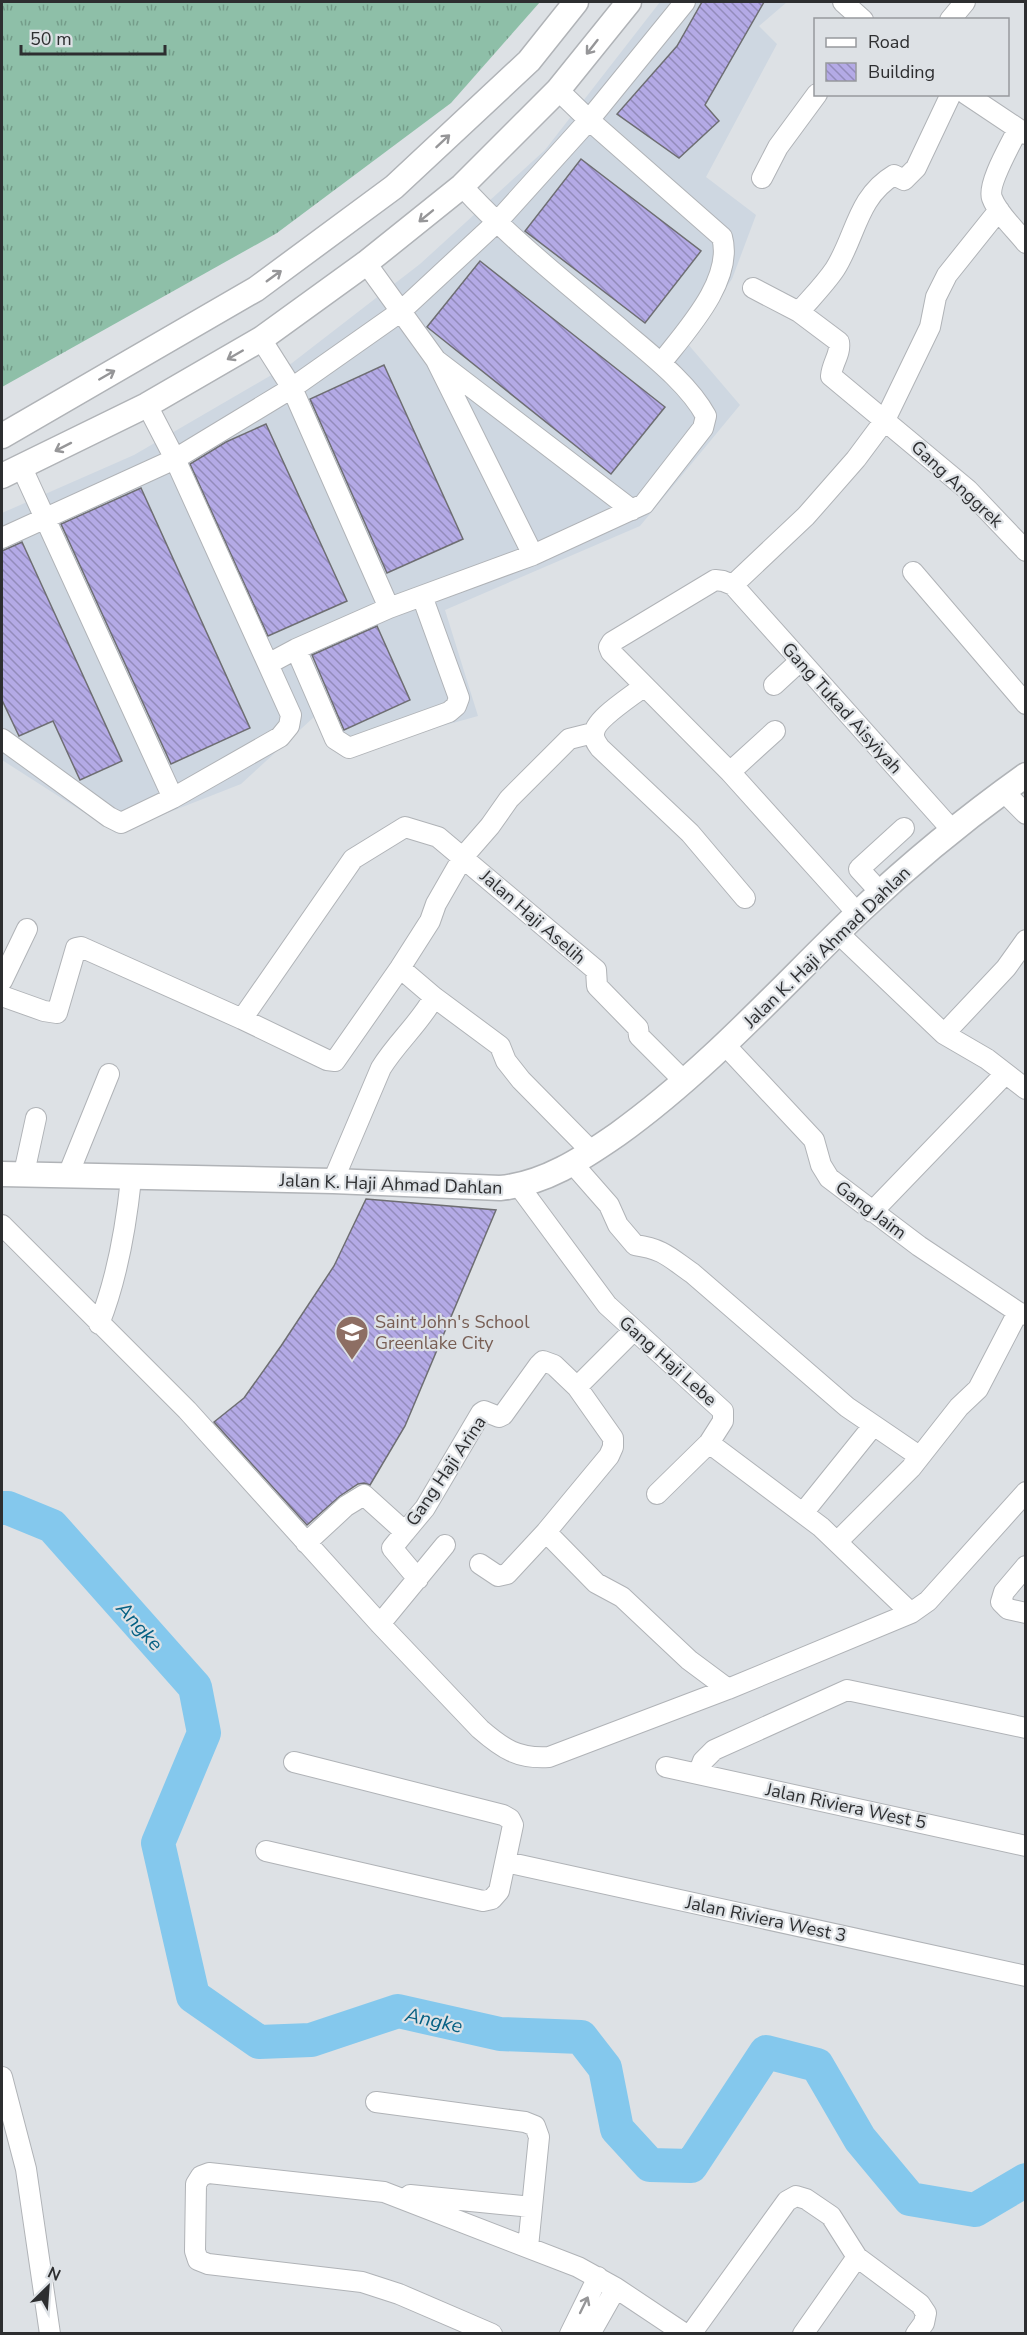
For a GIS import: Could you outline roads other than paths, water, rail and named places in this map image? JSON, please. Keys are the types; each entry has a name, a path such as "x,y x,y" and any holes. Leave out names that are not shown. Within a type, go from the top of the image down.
{"main road":[{"path":"2,436 256,289 394,188 529,61 576,2"},
{"path":"12,472 147,405 261,339 366,263 462,186 558,90 628,2"},
{"name":"Jalan K. Haji Ahmad Dahlan","path":"13,1174 131,1179 333,1181 500,1188 519,1186 542,1178 582,1158 685,1082 726,1046 881,893 952,830 1026,775"}],"street":[{"path":"2,537 175,459 292,388 400,312 496,222 589,120 685,2"},
{"path":"843,2 861,18"},
{"path":"952,18 965,2"},
{"path":"558,90 722,237 726,250 718,281 701,312 661,363"},
{"path":"762,177 778,147 816,96"},
{"path":"753,288 799,312 834,271 845,251 862,208 879,186 894,175 904,180 916,168 950,96"},
{"path":"969,96 1022,132 991,186 991,197 1026,243"},
{"path":"268,664 296,649 389,608 533,555 644,504 704,428 706,416 701,406 661,363 496,222 462,186"},
{"path":"858,914 730,772 643,687 609,647 612,642 715,580 723,580 733,585 806,516 856,459 885,420 930,327 936,297 947,275 999,210"},
{"path":"366,263 436,360 533,555"},
{"name":"Gang Anggrek","path":"799,312 839,342 840,350 832,366 831,376 968,490 1026,551"},
{"path":"261,339 292,388 389,608"},
{"path":"436,360 632,510"},
{"path":"2,739 120,823 173,798 280,737 290,726 291,715 175,459 147,405"},
{"path":"12,472 45,518 173,798"},
{"path":"913,572 1026,704"},
{"name":"Gang Tukad Aisyiyah","path":"733,585 952,830"},
{"path":"296,649 335,739 349,748 449,712 456,706 459,698 422,596"},
{"path":"774,685 800,661"},
{"path":"643,687 598,722 594,739 600,748 690,833 745,898"},
{"path":"730,772 776,731"},
{"path":"2,996 44,1011 57,1013 76,948 81,948 242,1019 327,1060 335,1060 430,921 436,904 463,857 490,826 509,799 569,739 594,733"},
{"path":"1003,791 1026,814"},
{"name":"Jalan Haji Aselih","path":"242,1019 352,860 405,827 438,837 596,970 597,986 638,1028 639,1036 685,1082"},
{"path":"881,893 854,874 904,828"},
{"path":"2,981 27,929"},
{"path":"838,933 944,1034 987,1059 1026,1089"},
{"path":"944,1034 1006,968 1026,940"},
{"path":"400,968 434,997 500,1046 506,1061 582,1158 618,1225 634,1245 655,1248 692,1273 847,1407 919,1456"},
{"path":"333,1181 381,1068 391,1052 424,1016 434,997"},
{"name":"Gang Jaim","path":"726,1046 814,1140 821,1165 829,1178 919,1246 1022,1313"},
{"path":"68,1175 110,1074"},
{"path":"872,1212 1005,1074"},
{"path":"13,1174 36,1118"},
{"path":"99,1324 109,1298 128,1207 131,1179"},
{"name":"Gang Haji Lebe","path":"519,1186 607,1305 723,1411 723,1421 709,1443"},
{"path":"2,1226 187,1410 306,1543 480,1729 496,1743 514,1753 531,1758 549,1757 728,1689 911,1613 928,1601 1026,1492"},
{"path":"837,1542 911,1468 959,1407 978,1389 1022,1313"},
{"path":"480,1564 498,1576 503,1576 546,1532 609,1456 613,1447 613,1438 577,1387 634,1330"},
{"name":"Gang Haji Arina","path":"306,1543 346,1506 364,1495 405,1532 425,1508 482,1413 487,1412 499,1417 503,1415 538,1365 543,1361 554,1365 577,1387"},
{"path":"803,1512 873,1426"},
{"path":"657,1494 709,1443 803,1512 911,1613"},
{"path":"405,1532 392,1548 418,1579"},
{"path":"546,1532 596,1583 622,1596 689,1660 728,1689"},
{"path":"380,1623 445,1545"},
{"path":"1026,1566 1004,1592 1001,1602 1008,1609 1026,1613"},
{"path":"698,1774 703,1761 714,1750 847,1690 1026,1728"},
{"path":"266,1851 483,1901 492,1899 499,1891 513,1826 510,1819 503,1815 294,1762"},
{"name":"Jalan Riviera West 5","path":"666,1767 1026,1846"},
{"name":"Jalan Riviera West 3","path":"506,1862 1026,1976"},
{"path":"2,2078 26,2169 50,2334"},
{"path":"376,2102 525,2122 535,2126 539,2137 528,2247"},
{"path":"492,2334 380,2287 362,2282 208,2264 198,2260 195,2251 196,2184 201,2176 209,2174 532,2207"},
{"path":"384,2192 528,2247 598,2277 685,2334"},
{"path":"691,2334 787,2201 796,2196 806,2199 831,2216 857,2257 920,2304 926,2313 924,2323 916,2334"},
{"path":"803,2334 857,2257"},
{"path":"570,2334 598,2277"},
{"path":"591,2334 616,2288"}],"waterway":[{"name":"Angke","path":"2,1508 8,1508 52,1526 195,1687 204,1733 158,1843 193,1996 259,2042 311,2040 398,2011 500,2034 581,2037 605,2068 617,2129 650,2165 691,2166 766,2052 817,2065 860,2139 910,2199 975,2210 1026,2180"}],"place":[{"name":"Saint John's School Greenlake City","path":"352,1361"}]}
